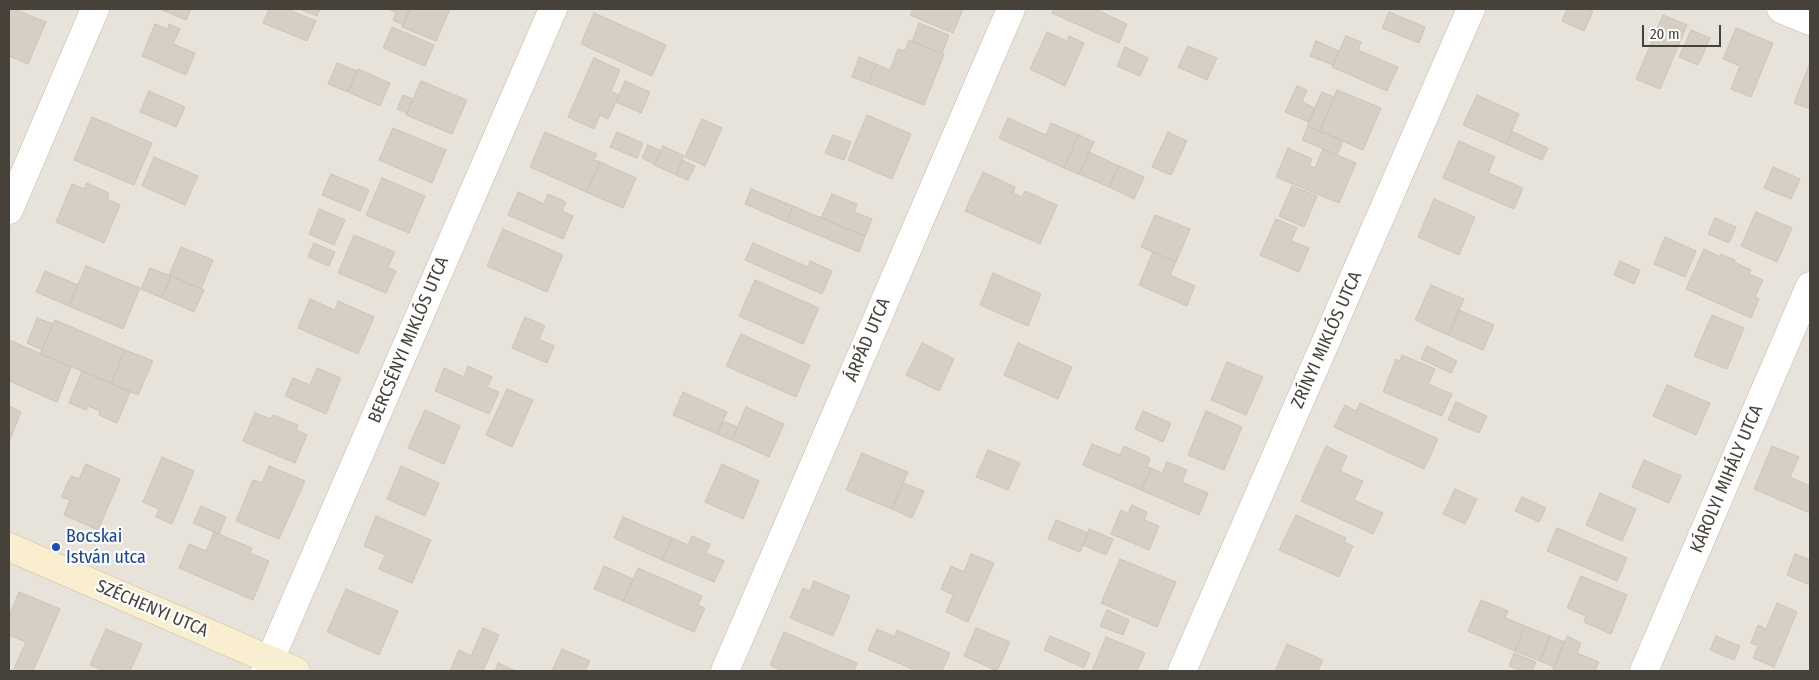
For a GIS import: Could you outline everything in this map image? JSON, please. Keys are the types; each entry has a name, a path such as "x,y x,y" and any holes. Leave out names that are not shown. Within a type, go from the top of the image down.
{"street":[{"path":"9,210 95,9"},
{"name":"BERCSÉNYI MIKLÓS UTCA","path":"268,666 553,9"},
{"name":"ÁRPÁD UTCA","path":"725,671 1011,9"},
{"name":"ZRÍNYI MIKLÓS UTCA","path":"1182,671 1471,9"},
{"path":"1781,9 1810,21"},
{"name":"KÁROLYI MIHÁLY UTCA","path":"1644,671 1810,286"},
{"name":"SZÉCHENYI UTCA","path":"9,547 268,666 296,671"}],"shaded area":[{"path":"9,9 1810,9 1810,671 9,671"}],"building":[{"path":"9,9 14,9 46,22 28,64 9,56"},
{"path":"160,9 191,9 186,20"},
{"path":"269,9 287,9 316,21 307,41 263,23"},
{"path":"299,9 320,9 317,16"},
{"path":"389,9 410,9 403,25 393,20 396,13"},
{"path":"410,9 450,9 436,41 402,27"},
{"path":"913,9 963,9 953,33 910,15"},
{"path":"1054,9 1095,9 1127,24 1119,43 1052,13"},
{"path":"1567,9 1587,9 1593,11 1584,31 1562,21"},
{"path":"1389,12 1425,27 1419,43 1382,28"},
{"path":"594,13 666,45 652,76 581,44"},
{"path":"1663,15 1687,25 1660,89 1636,79"},
{"path":"919,23 949,35 942,53 912,42"},
{"path":"155,24 168,29 169,24 180,29 173,44 195,53 186,75 142,56"},
{"path":"392,27 434,45 425,66 383,48"},
{"path":"1736,28 1773,43 1751,97 1731,89 1740,66 1723,59"},
{"path":"1691,30 1710,38 1698,65 1679,57"},
{"path":"1047,32 1067,41 1069,36 1084,43 1065,86 1030,69"},
{"path":"1346,36 1361,42 1358,50 1398,67 1387,91 1332,67"},
{"path":"909,40 944,54 924,105 868,83 876,64 890,70 898,49 905,51"},
{"path":"1316,41 1339,51 1333,65 1310,56"},
{"path":"1188,46 1217,58 1207,80 1178,67"},
{"path":"1125,47 1148,58 1140,76 1117,66"},
{"path":"859,57 876,64 868,83 852,77"},
{"path":"594,58 620,70 611,91 619,95 616,102 608,119 600,115 594,129 568,117"},
{"path":"337,63 357,71 348,92 328,84"},
{"path":"1810,63 1810,109 1794,103"},
{"path":"358,69 390,83 380,106 348,92"},
{"path":"421,81 467,100 452,134 406,115"},
{"path":"625,81 650,92 641,113 616,102"},
{"path":"1297,86 1307,90 1302,102 1315,108 1309,122 1285,112"},
{"path":"1337,90 1381,108 1363,150 1320,131"},
{"path":"149,91 185,107 176,127 140,112"},
{"path":"1322,92 1334,97 1320,131 1307,126"},
{"path":"403,95 413,99 407,113 397,109"},
{"path":"1477,95 1519,114 1506,144 1463,125"},
{"path":"867,115 911,134 892,179 848,160"},
{"path":"92,117 152,143 134,185 74,160"},
{"path":"1008,118 1046,135 1051,123 1079,135 1064,168 999,138"},
{"path":"702,119 722,128 705,166 685,157"},
{"path":"1308,126 1343,141 1337,155 1302,140"},
{"path":"393,128 446,150 432,183 379,160"},
{"path":"1511,131 1548,148 1542,160 1506,144"},
{"path":"545,132 597,154 594,160 600,162 586,192 530,167"},
{"path":"617,132 643,143 637,158 610,147"},
{"path":"1168,132 1187,141 1171,175 1152,167"},
{"path":"833,135 851,142 844,160 825,153"},
{"path":"1079,135 1094,142 1079,174 1064,168"},
{"path":"1459,141 1495,157 1488,173 1523,188 1514,209 1443,178"},
{"path":"648,145 661,151 655,164 642,158"},
{"path":"663,146 684,156 676,175 654,165"},
{"path":"1288,148 1312,159 1309,165 1315,168 1323,149 1356,163 1339,203 1276,177"},
{"path":"1089,152 1119,166 1109,187 1079,174"},
{"path":"154,157 198,176 185,205 142,186"},
{"path":"682,160 695,166 688,180 676,175"},
{"path":"600,162 636,178 623,208 586,192"},
{"path":"1119,166 1144,177 1134,199 1109,187"},
{"path":"1773,167 1800,179 1791,199 1764,188"},
{"path":"983,172 1015,187 1013,193 1022,197 1025,191 1057,205 1040,244 965,211"},
{"path":"331,174 369,190 360,211 322,195"},
{"path":"382,178 425,196 409,233 366,215"},
{"path":"87,183 109,193 107,199 120,205 104,243 56,222 72,184 84,189"},
{"path":"1292,186 1317,196 1304,227 1279,216"},
{"path":"751,189 793,206 787,222 745,204"},
{"path":"518,192 544,204 548,194 566,202 562,211 573,216 563,239 508,215"},
{"path":"832,194 857,204 854,212 872,219 865,236 821,218"},
{"path":"1434,199 1475,217 1459,255 1418,237"},
{"path":"793,206 865,236 859,252 787,222"},
{"path":"319,209 345,220 334,245 309,234"},
{"path":"1756,212 1792,228 1777,262 1741,246"},
{"path":"1155,215 1190,229 1176,262 1141,247"},
{"path":"1715,218 1736,227 1729,243 1708,234"},
{"path":"1276,219 1297,228 1291,241 1309,248 1299,272 1260,255"},
{"path":"503,229 563,255 547,292 487,266"},
{"path":"354,235 395,252 388,267 396,271 386,293 338,273"},
{"path":"1665,237 1696,251 1685,277 1654,264"},
{"path":"314,243 335,252 329,266 308,257"},
{"path":"753,243 808,267 810,261 832,271 822,294 745,260"},
{"path":"181,247 213,260 201,289 169,275"},
{"path":"1704,249 1720,257 1721,254 1735,260 1734,262 1751,270 1749,274 1763,280 1755,297 1759,299 1751,318 1686,289"},
{"path":"1153,252 1176,262 1170,275 1195,286 1187,306 1139,285"},
{"path":"1620,261 1640,270 1634,284 1614,275"},
{"path":"86,266 140,288 123,329 69,306"},
{"path":"150,268 171,276 162,298 141,289"},
{"path":"45,271 78,285 69,306 36,292"},
{"path":"993,273 1041,294 1028,326 980,305"},
{"path":"171,276 204,290 194,312 162,298"},
{"path":"755,280 819,308 803,344 739,316"},
{"path":"1431,285 1464,299 1448,335 1415,320"},
{"path":"310,299 335,310 338,301 374,317 358,354 298,328"},
{"path":"1459,310 1494,325 1483,350 1448,335"},
{"path":"1712,315 1744,328 1727,369 1694,356"},
{"path":"525,317 545,326 539,339 554,346 547,363 512,348"},
{"path":"37,318 53,324 42,350 27,343"},
{"path":"55,320 125,350 111,383 40,354"},
{"path":"741,334 810,365 796,397 726,366"},
{"path":"9,340 71,367 57,402 9,381"},
{"path":"922,343 954,359 939,391 906,375"},
{"path":"1018,343 1072,367 1058,399 1004,375"},
{"path":"1427,346 1457,361 1451,373 1421,359"},
{"path":"125,350 153,361 138,395 111,383"},
{"path":"1402,355 1435,369 1428,384 1452,394 1442,416 1383,392 1396,359 1400,361"},
{"path":"1227,362 1263,377 1246,415 1211,400"},
{"path":"468,366 492,377 487,387 499,392 489,414 435,391 444,368 464,377"},
{"path":"317,368 341,378 326,414 285,396 293,378 310,385"},
{"path":"82,371 130,392 117,423 99,415 100,411 88,406 86,410 69,403"},
{"path":"1667,385 1710,403 1696,435 1653,416"},
{"path":"507,389 533,400 512,447 486,435"},
{"path":"683,392 727,412 717,434 673,415"},
{"path":"1456,402 1487,416 1479,433 1448,420"},
{"path":"1360,403 1438,439 1424,469 1334,427 1345,405 1356,411"},
{"path":"9,406 21,412 9,442"},
{"path":"746,407 784,424 769,457 732,440"},
{"path":"425,410 460,426 444,464 408,448"},
{"path":"1143,411 1171,423 1163,442 1135,429"},
{"path":"1206,411 1242,427 1224,470 1188,455"},
{"path":"255,413 271,419 273,415 298,425 296,430 307,435 295,463 243,441"},
{"path":"723,421 738,427 732,440 717,434"},
{"path":"1092,444 1120,455 1124,446 1150,458 1147,467 1151,468 1141,490 1083,465"},
{"path":"1326,446 1347,456 1340,471 1363,481 1354,500 1383,513 1373,534 1301,501"},
{"path":"1772,446 1799,457 1790,477 1810,486 1810,513 1754,489"},
{"path":"988,450 1020,463 1008,490 976,477"},
{"path":"862,453 908,472 892,509 846,490"},
{"path":"162,457 194,471 172,524 156,517 159,509 143,502"},
{"path":"1644,460 1681,476 1669,503 1632,487"},
{"path":"1167,462 1187,470 1182,482 1208,493 1199,515 1141,490 1151,468 1162,473"},
{"path":"86,464 120,479 98,530 64,515 70,500 61,497 71,476 79,479"},
{"path":"722,464 759,481 743,519 705,502"},
{"path":"269,466 305,481 279,539 236,521 253,480 262,483"},
{"path":"401,466 439,483 425,516 387,499"},
{"path":"903,483 924,491 912,518 892,509"},
{"path":"1455,489 1477,499 1465,524 1443,514"},
{"path":"1600,493 1636,509 1622,541 1586,525"},
{"path":"1522,497 1546,508 1539,522 1515,511"},
{"path":"1132,505 1147,512 1144,520 1159,526 1149,550 1111,534 1121,510 1128,513"},
{"path":"201,506 226,517 219,534 193,523"},
{"path":"1296,515 1346,538 1344,542 1353,546 1339,577 1279,550"},
{"path":"376,516 431,540 412,583 379,569 385,555 364,546"},
{"path":"623,517 672,538 662,560 614,538"},
{"path":"1056,520 1088,533 1080,552 1048,539"},
{"path":"1557,528 1627,558 1617,581 1547,551"},
{"path":"1089,529 1113,539 1106,555 1083,545"},
{"path":"214,532 252,548 250,553 269,561 253,600 179,568 189,544 206,551"},
{"path":"692,536 710,544 706,553 724,561 714,582 662,560 672,538 688,545"},
{"path":"971,554 994,563 968,622 946,612 953,595 941,589 951,566 964,572"},
{"path":"1795,554 1810,560 1810,585 1787,575"},
{"path":"1120,559 1176,582 1157,627 1101,603"},
{"path":"604,566 633,579 623,601 594,589"},
{"path":"638,568 702,596 698,605 705,608 694,632 623,601"},
{"path":"1581,576 1627,595 1611,634 1584,622 1586,616 1567,608"},
{"path":"814,581 850,596 833,636 790,618 803,588 810,591"},
{"path":"346,589 398,611 379,655 327,632"},
{"path":"19,592 60,609 33,671 13,671 26,642 9,635 9,616"},
{"path":"1481,600 1508,611 1505,618 1525,626 1515,651 1468,631"},
{"path":"1777,603 1797,612 1774,667 1753,658 1758,646 1751,643 1758,625 1766,629"},
{"path":"1107,610 1129,620 1123,635 1100,626"},
{"path":"1525,626 1550,636 1540,661 1515,651"},
{"path":"483,628 499,635 483,671 450,671 459,650 471,656"},
{"path":"976,628 1010,642 997,671 964,656"},
{"path":"106,629 142,644 130,671 104,671 90,665"},
{"path":"877,629 895,637 897,630 950,653 942,671 917,671 868,650"},
{"path":"784,632 857,663 854,671 783,671 770,665"},
{"path":"1050,636 1090,653 1084,668 1044,650"},
{"path":"1550,636 1564,642 1554,667 1540,661"},
{"path":"1567,636 1581,643 1577,653 1599,662 1595,671 1553,670"},
{"path":"1716,636 1740,646 1734,660 1710,650"},
{"path":"1106,637 1145,653 1137,671 1092,671"},
{"path":"1287,644 1323,660 1318,671 1275,671"},
{"path":"562,649 590,661 585,671 552,671"},
{"path":"1514,653 1536,662 1532,671 1522,671 1509,666"},
{"path":"498,663 516,671 495,671"}],"place":[{"name":"Bocskai István utca","path":"56,547"}]}
